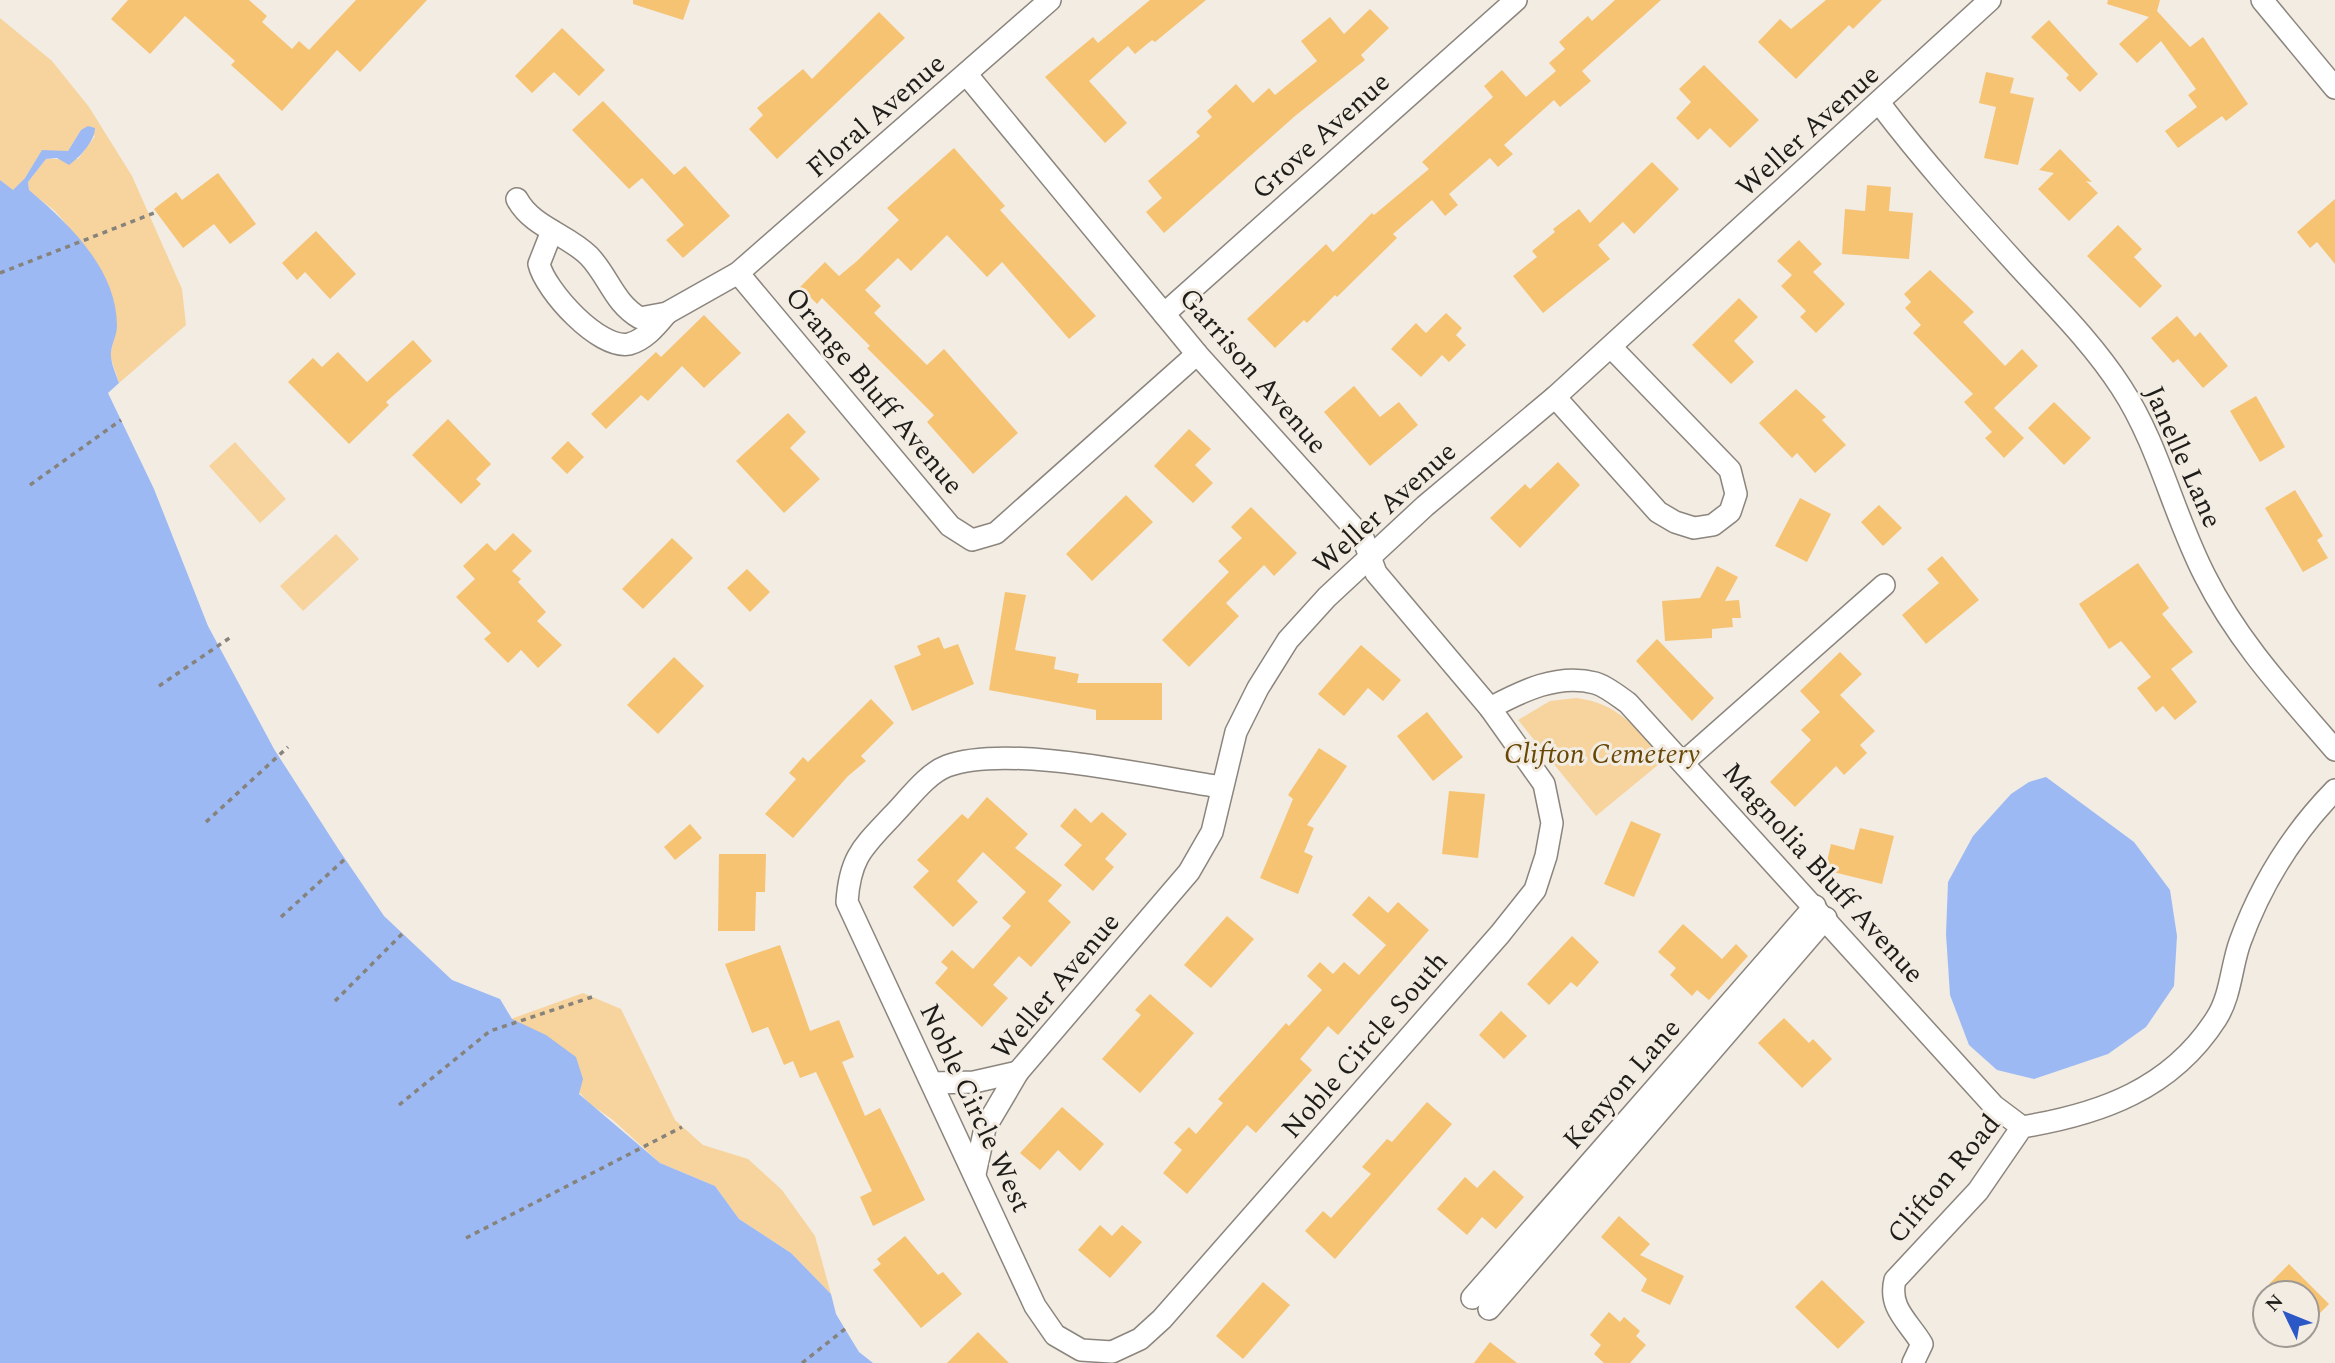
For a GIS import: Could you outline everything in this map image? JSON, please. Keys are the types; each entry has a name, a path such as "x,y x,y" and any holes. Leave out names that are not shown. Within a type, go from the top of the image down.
{"street":[{"name":"Floral Avenue","path":"667,313 738,272 1050,0"},
{"name":"Grove Avenue","path":"1164,314 1516,0"},
{"name":"Weller Avenue","path":"975,1174 985,1128 1018,1072 1189,872 1212,832 1236,733 1258,688 1288,640 1425,506 1555,397 1880,104 1990,0"},
{"path":"2262,0 2335,87"},
{"name":"Garrison Avenue","path":"967,75 1197,354 1363,538 1376,573 1490,708"},
{"name":"Janelle Lane","path":"1880,104 1929,168 2093,348 2120,386 2144,424 2203,572 2226,616 2255,657 2335,750"},
{"path":"517,199 537,222 586,254 605,274 618,301 628,312 640,318 667,313"},
{"path":"552,230 539,264 547,285 606,341 632,344 667,313"},
{"name":"Orange Bluff Avenue","path":"738,272 950,526 972,540 996,533 1197,354"},
{"path":"1555,397 1658,512 1694,528 1713,524 1730,512 1735,494 1730,470 1611,346"},
{"path":"1685,761 1884,585"},
{"name":"Magnolia Bluff Avenue","path":"1490,708 1525,689 1562,680 1596,683 1628,703 1685,761 1994,1106 2022,1127"},
{"name":"Noble Circle South","path":"1081,1350 1111,1352 1140,1339 1162,1319 1500,934 1535,890 1552,823 1544,784 1490,708"},
{"name":"Noble Circle West","path":"1081,1350 1055,1335 1035,1306 847,902 849,872 864,846 929,778 946,766 981,760 1030,759 1221,787"},
{"name":"Clifton Road","path":"1913,1363 1922,1344 1896,1308 1892,1294 1895,1280 1978,1191 2022,1127 2063,1120 2126,1100 2179,1063 2217,1018 2230,987 2239,944 2286,847 2335,790"},
{"path":"1480,1303 1821,912"},
{"path":"932,1083 974,1082 1018,1072"}],"path":[{"path":"0,274 154,213"},
{"path":"30,485 121,420"},
{"path":"159,686 231,637"},
{"path":"206,822 288,747"},
{"path":"281,917 345,859"},
{"path":"335,1001 402,934"},
{"path":"399,1105 490,1031 592,997"},
{"path":"466,1238 682,1127"},
{"path":"802,1363 845,1329"}],"green space":[{"path":"0,18 52,61 89,107 132,176 182,289 186,325 119,383 110,355 117,327 88,250 55,211 29,191 28,182 46,159 78,159 95,136 81,130 68,151 42,151 13,191 0,180"},
{"path":"235,442 286,499 260,523 209,466"},
{"path":"336,534 359,559 303,611 280,586"},
{"name":"Clifton Cemetery","path":"1576,698 1604,705 1626,719 1664,760 1596,816 1518,720 1550,701"},
{"path":"583,993 621,1009 675,1120 703,1145 748,1159 782,1190 815,1236 831,1294 791,1253 739,1219 715,1186 660,1163 613,1120 590,1104 511,1019"}],"water":[{"path":"88,126 95,128 94,133 82,154 69,165 57,158 46,159 28,182 29,190 60,218 88,249 109,285 117,326 111,356 119,383 108,393 154,489 208,626 274,749 384,916 452,980 500,999 512,1019 546,1035 576,1057 583,1079 579,1094 660,1163 715,1186 739,1219 791,1253 831,1294 836,1314 859,1352 873,1363 0,1363 0,180 13,190 25,178 42,150 68,151 81,130"},
{"path":"2046,777 2134,842 2170,890 2177,936 2174,986 2146,1027 2108,1054 2034,1079 1997,1070 1969,1045 1950,995 1946,934 1948,882 1973,836 2011,794 2029,782"}],"building":[{"path":"128,0 249,0 267,16 262,22 292,49 299,41 309,50 356,0 427,0 360,72 337,50 282,111 231,65 235,61 185,16 150,54 111,19"},
{"path":"633,0 690,0 683,20 633,4"},
{"path":"1150,0 1206,0 1155,42 1152,40 1135,54 1128,46 1089,81 1127,123 1105,143 1045,77 1093,37 1098,43"},
{"path":"1615,0 1661,0 1582,71 1591,81 1560,107 1554,100 1504,145 1513,154 1498,167 1490,158 1449,194 1458,205 1445,216 1432,200 1393,234 1397,238 1337,297 1335,295 1307,323 1304,320 1275,348 1247,319 1326,244 1333,252 1372,213 1374,215 1429,169 1422,162 1493,97 1484,86 1502,70 1526,97 1556,71 1549,63 1565,49 1559,42 1588,16 1592,21"},
{"path":"1826,0 1882,0 1853,29 1849,25 1796,79 1758,42 1780,19 1791,29"},
{"path":"2108,0 2160,0 2157,11 2190,47 2203,37 2248,104 2226,121 2222,116 2178,148 2165,131 2197,107 2188,95 2196,89 2161,41 2137,63 2119,44 2149,17 2107,4"},
{"path":"1370,9 1389,28 1361,55 1365,60 1295,116 1164,233 1146,212 1162,198 1148,181 1200,136 1196,132 1212,117 1207,111 1236,84 1253,103 1269,88 1275,95 1317,61 1301,41 1330,17 1344,34"},
{"path":"879,12 905,38 777,159 749,129 763,115 757,108 803,69 812,79"},
{"path":"2049,20 2098,74 2080,92 2066,78 2069,75 2031,37"},
{"path":"562,28 605,70 579,96 554,72 532,93 515,76"},
{"path":"1704,65 1759,120 1730,148 1710,128 1698,140 1676,118 1691,102 1679,89"},
{"path":"1986,72 2014,78 2010,93 2034,98 2018,165 1984,158 1996,107 1979,103"},
{"path":"603,101 674,175 685,166 730,216 683,258 666,240 684,225 642,178 629,189 572,130"},
{"path":"954,148 1005,206 1000,210 1096,316 1069,339 1002,262 987,277 947,235 911,271 898,258 865,290 881,306 874,313 927,365 944,349 1018,433 973,474 927,422 934,415 822,298 817,304 800,287 825,262 839,276 857,261 899,220 887,208"},
{"path":"2060,149 2092,182 2086,181 2098,193 2069,221 2038,189 2054,173 2039,170"},
{"path":"1652,162 1679,189 1634,234 1623,222 1598,245 1610,259 1543,313 1513,276 1537,257 1532,251 1555,232 1553,229 1579,209 1590,223"},
{"path":"218,173 256,224 230,244 214,224 183,248 154,209 176,192 182,200"},
{"path":"1867,185 1891,187 1889,211 1913,213 1909,259 1842,254 1845,209 1865,211"},
{"path":"2335,199 2335,264 2317,242 2310,248 2297,232"},
{"path":"2118,225 2142,249 2134,257 2162,286 2140,308 2087,256"},
{"path":"316,231 356,274 330,299 305,272 297,280 282,263"},
{"path":"1799,240 1822,264 1813,272 1845,304 1816,333 1800,317 1806,311 1781,286 1792,275 1777,261"},
{"path":"1930,270 1974,312 1963,322 2005,366 2022,349 2038,366 1994,408 2024,438 2004,458 1985,438 1992,432 1964,402 1973,394 1913,333 1921,325 1905,308 1911,302 1904,294"},
{"path":"1739,298 1758,317 1734,341 1754,362 1731,384 1692,345"},
{"path":"1446,313 1462,328 1456,335 1466,345 1449,362 1442,355 1421,377 1391,349 1416,323 1426,333"},
{"path":"704,315 741,353 704,388 682,366 648,401 641,395 606,429 591,414 656,352 661,357"},
{"path":"2177,316 2195,337 2200,332 2228,366 2203,388 2178,359 2173,363 2151,338"},
{"path":"413,340 432,361 386,402 389,405 349,444 288,382 313,358 322,367 338,352 367,382"},
{"path":"1354,386 1380,417 1399,402 1418,425 1370,466 1324,412"},
{"path":"1796,389 1826,417 1822,420 1846,445 1815,473 1797,453 1792,458 1759,423"},
{"path":"2256,396 2285,447 2260,462 2230,411"},
{"path":"2054,402 2091,438 2064,465 2028,428"},
{"path":"788,413 806,432 790,448 820,479 784,513 736,461"},
{"path":"448,419 491,464 476,479 481,484 461,504 412,455"},
{"path":"1189,429 1211,449 1195,465 1213,483 1193,503 1154,466"},
{"path":"568,441 584,457 567,474 551,458"},
{"path":"1558,462 1580,485 1520,548 1490,518 1525,484 1530,489"},
{"path":"2295,490 2323,536 2317,540 2328,558 2303,572 2265,508"},
{"path":"1126,495 1153,522 1092,581 1066,554"},
{"path":"1800,498 1831,514 1807,562 1775,546"},
{"path":"1879,505 1902,528 1883,546 1861,522"},
{"path":"1251,507 1297,553 1274,576 1264,565 1226,603 1239,616 1189,667 1162,640 1229,572 1218,561 1242,538 1231,527"},
{"path":"513,533 532,551 512,571 521,579 518,582 546,612 537,621 562,645 538,668 521,650 508,663 484,639 491,633 456,597 475,579 463,566 487,543 495,551"},
{"path":"672,538 693,558 643,609 622,589"},
{"path":"1942,556 1979,600 1926,644 1902,615 1939,583 1927,569"},
{"path":"2138,563 2169,608 2162,614 2193,652 2171,669 2197,702 2175,720 2163,706 2156,712 2137,688 2151,677 2121,641 2109,649 2079,604"},
{"path":"1717,566 1738,577 1725,601 1739,600 1741,618 1732,618 1733,627 1712,629 1712,638 1665,641 1662,601 1700,598"},
{"path":"747,569 770,592 750,612 727,588"},
{"path":"1005,592 1026,595 1015,650 1056,657 1054,669 1079,674 1077,683 1162,683 1162,720 1096,720 1096,710 989,690"},
{"path":"939,637 944,649 958,644 974,684 912,711 894,666 921,655 917,646"},
{"path":"1657,639 1714,698 1692,721 1636,661"},
{"path":"1361,645 1401,680 1383,701 1368,688 1344,716 1318,694"},
{"path":"1840,652 1862,674 1840,695 1875,731 1860,745 1867,753 1844,775 1836,766 1795,807 1770,782 1811,740 1801,730 1820,712 1800,691"},
{"path":"674,657 704,686 658,734 627,705"},
{"path":"871,699 894,723 861,756 866,761 848,776 793,838 765,814 796,779 789,773 803,757 808,762"},
{"path":"1427,712 1463,757 1433,781 1397,736"},
{"path":"1319,748 1347,766 1307,825 1314,828 1304,852 1313,856 1298,894 1260,878 1293,799 1288,795"},
{"path":"1449,791 1485,794 1478,858 1442,854"},
{"path":"987,797 1028,834 1015,848 1062,885 1048,901 1071,922 1031,967 1019,956 993,985 1008,998 982,1027 935,983 948,968 941,962 952,950 973,969 1011,926 1002,918 1026,892 983,852 957,881 978,902 953,927 913,887 929,871 917,860 962,814 968,819"},
{"path":"1075,808 1091,823 1102,812 1127,834 1105,859 1114,867 1093,891 1064,865 1082,845 1060,826"},
{"path":"1631,821 1661,834 1634,897 1604,884"},
{"path":"690,824 702,838 675,860 664,847"},
{"path":"1860,828 1894,836 1882,884 1825,870 1831,844 1854,850"},
{"path":"719,854 766,854 765,892 756,892 755,931 718,931"},
{"path":"1369,896 1388,913 1398,902 1429,930 1338,1035 1328,1026 1300,1059 1312,1070 1256,1133 1247,1125 1187,1194 1163,1173 1182,1150 1174,1143 1189,1127 1196,1134 1223,1103 1218,1099 1286,1023 1289,1026 1322,990 1307,976 1320,962 1333,974 1344,962 1359,975 1386,945 1352,915"},
{"path":"1227,916 1254,939 1211,988 1184,965"},
{"path":"1683,924 1722,959 1736,944 1748,956 1709,1000 1697,990 1692,996 1670,975 1676,968 1658,952"},
{"path":"1572,936 1599,962 1577,987 1571,982 1549,1005 1527,984"},
{"path":"780,945 810,1031 839,1020 854,1057 842,1062 865,1116 880,1108 925,1200 873,1226 860,1197 872,1191 816,1072 800,1078 793,1061 784,1065 768,1027 752,1033 725,964"},
{"path":"1150,994 1194,1033 1140,1093 1102,1059 1141,1015 1135,1010"},
{"path":"1501,1011 1527,1036 1504,1059 1479,1035"},
{"path":"1784,1018 1809,1043 1813,1039 1832,1059 1802,1088 1758,1043"},
{"path":"1427,1102 1452,1124 1335,1259 1305,1231 1323,1211 1331,1218 1371,1174 1362,1167 1387,1139 1392,1142"},
{"path":"1062,1107 1104,1144 1080,1171 1058,1150 1040,1170 1020,1153"},
{"path":"1494,1170 1524,1197 1496,1229 1482,1217 1467,1235 1437,1209 1465,1177 1477,1188"},
{"path":"1619,1216 1650,1244 1640,1255 1684,1276 1670,1305 1641,1291 1647,1279 1601,1237"},
{"path":"1100,1225 1112,1236 1122,1225 1142,1242 1110,1278 1078,1250"},
{"path":"905,1236 938,1275 943,1272 962,1294 921,1328 873,1270 881,1264 877,1259"},
{"path":"2289,1264 2304,1279 2274,1279"},
{"path":"1822,1280 1865,1322 1838,1349 1795,1307"},
{"path":"1263,1282 1290,1305 1243,1359 1216,1336"},
{"path":"2321,1296 2329,1304 2321,1312"},
{"path":"1609,1312 1620,1322 1624,1317 1640,1331 1636,1336 1646,1345 1630,1363 1604,1363 1594,1354 1601,1345 1590,1335"},
{"path":"978,1332 1009,1363 947,1363"},
{"path":"1490,1342 1517,1363 1474,1363"}]}
